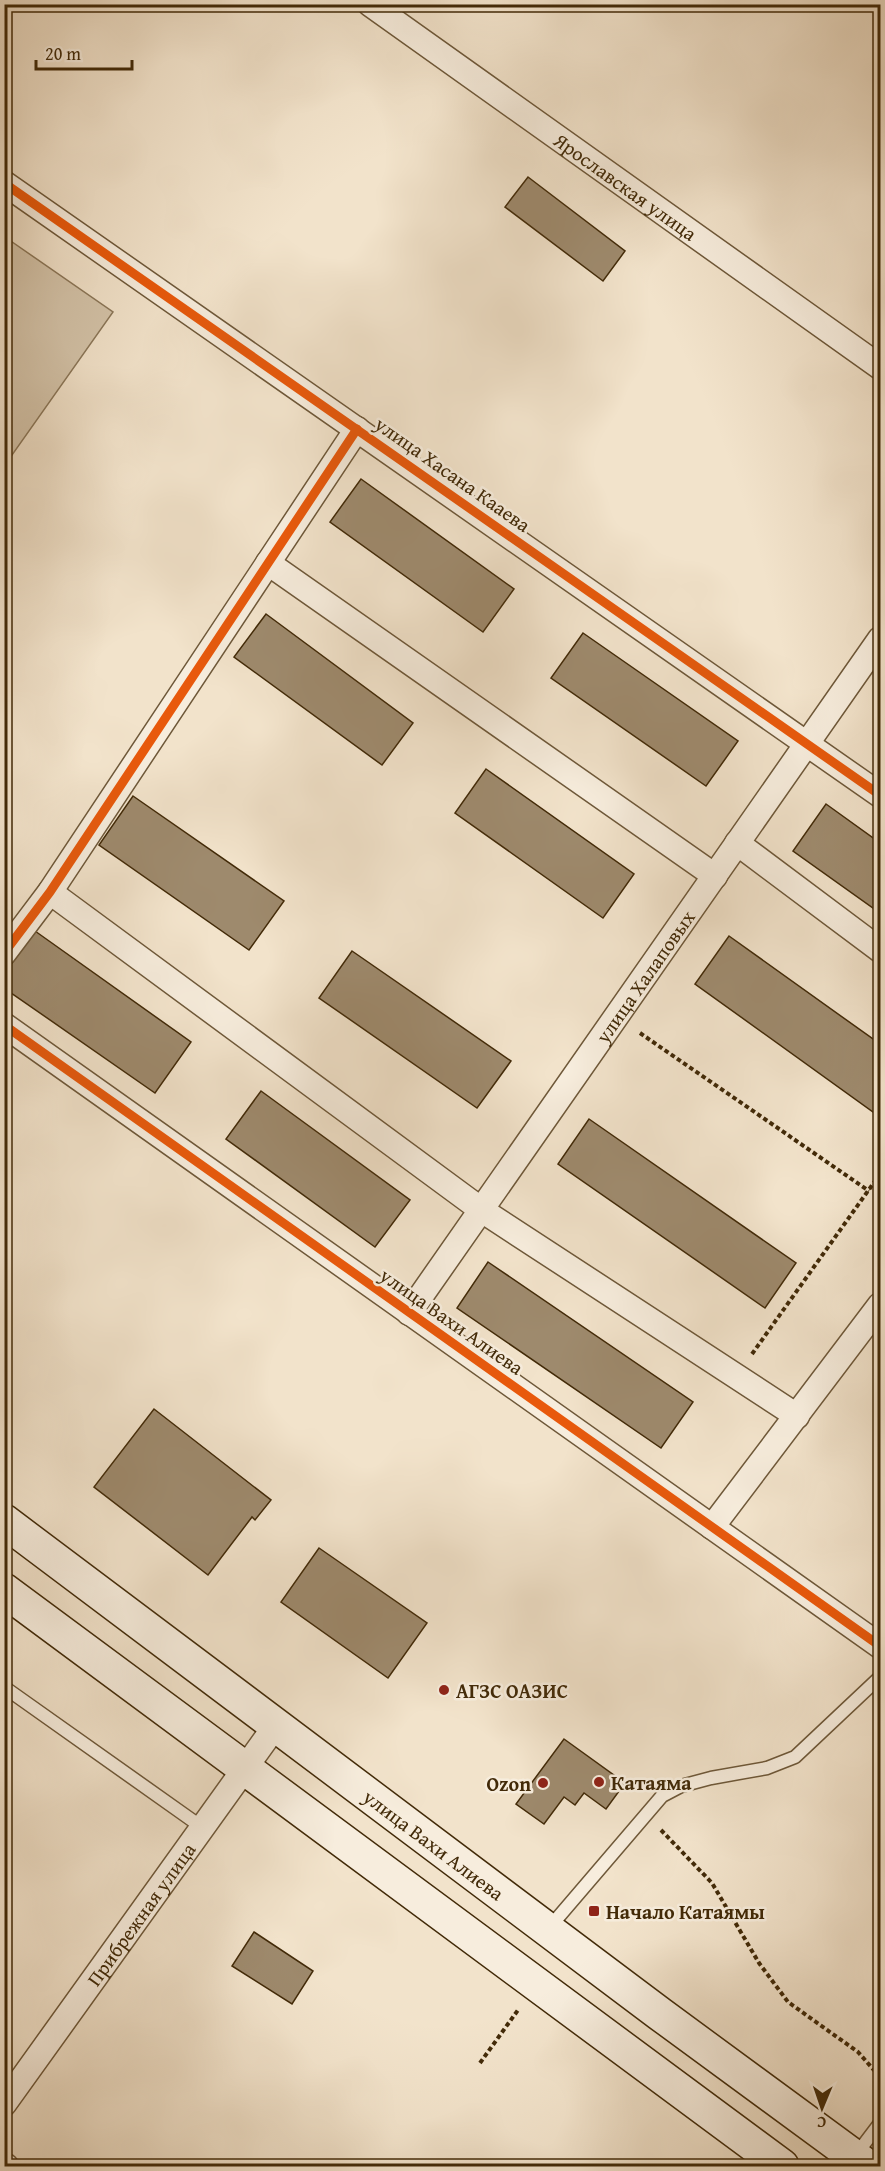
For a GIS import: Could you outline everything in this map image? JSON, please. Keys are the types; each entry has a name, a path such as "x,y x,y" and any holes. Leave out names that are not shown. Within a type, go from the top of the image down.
{"main road":[{"name":"улица Вахи Алиева","path":"4,1521 861,2162"},
{"path":"4,1590 782,2166"}],"street":[{"name":"Ярославская улица","path":"370,4 880,367"},
{"name":"улица Хасана Кааева","path":"4,183 880,795"},
{"path":"4,953 50,892 357,429"},
{"path":"268,563 715,876"},
{"name":"улица Халаповых","path":"409,1313 880,639"},
{"path":"738,843 880,950"},
{"path":"50,892 483,1210 797,1416"},
{"name":"улица Вахи Алиева","path":"4,1025 880,1646"},
{"path":"712,1527 880,1305"},
{"name":"Прибрежная улица","path":"4,2104 276,1725"}],"lane":[{"path":"548,1929 662,1796 681,1786 767,1768 795,1757 880,1677"},
{"path":"4,1687 203,1828"},
{"path":"861,2162 880,2123"}],"path":[{"path":"617,1017 869,1191"},
{"path":"736,1376 880,1174"},
{"path":"646,1815 712,1883 759,1963 788,2002 858,2052 880,2077"}],"shaded area":[{"path":"5,237 113,312 5,465"}],"building":[{"path":"528,177 625,251 603,281 505,207"},
{"path":"361,479 514,589 483,632 330,522"},
{"path":"266,614 413,723 382,765 234,657"},
{"path":"583,633 738,741 706,786 551,678"},
{"path":"486,769 634,874 603,918 455,813"},
{"path":"133,796 284,901 249,950 99,845"},
{"path":"826,804 880,843 880,913 793,851"},
{"path":"35,931 191,1042 155,1093 4,988 4,974"},
{"path":"729,936 880,1044 880,1117 695,984"},
{"path":"352,951 511,1061 477,1108 319,998"},
{"path":"261,1091 410,1200 375,1247 226,1139"},
{"path":"589,1119 796,1263 765,1308 558,1164"},
{"path":"488,1262 693,1402 661,1448 457,1308"},
{"path":"154,1409 271,1500 255,1520 252,1517 208,1575 94,1487"},
{"path":"319,1548 427,1623 388,1678 281,1602"},
{"path":"564,1739 625,1783 606,1809 584,1793 575,1805 564,1797 544,1824 516,1804"},
{"path":"254,1932 313,1971 292,2004 232,1966"}],"cycle path":[{"path":"4,183 880,795"},
{"path":"4,953 50,892 357,429"},
{"path":"4,1025 880,1646"}],"place":[{"name":"АГЗС ОАЗИС","path":"444,1690"},
{"name":"Катаяма","path":"599,1782"},
{"name":"Ozon","path":"543,1783"},
{"name":"Начало Катаямы","path":"594,1911"}]}
